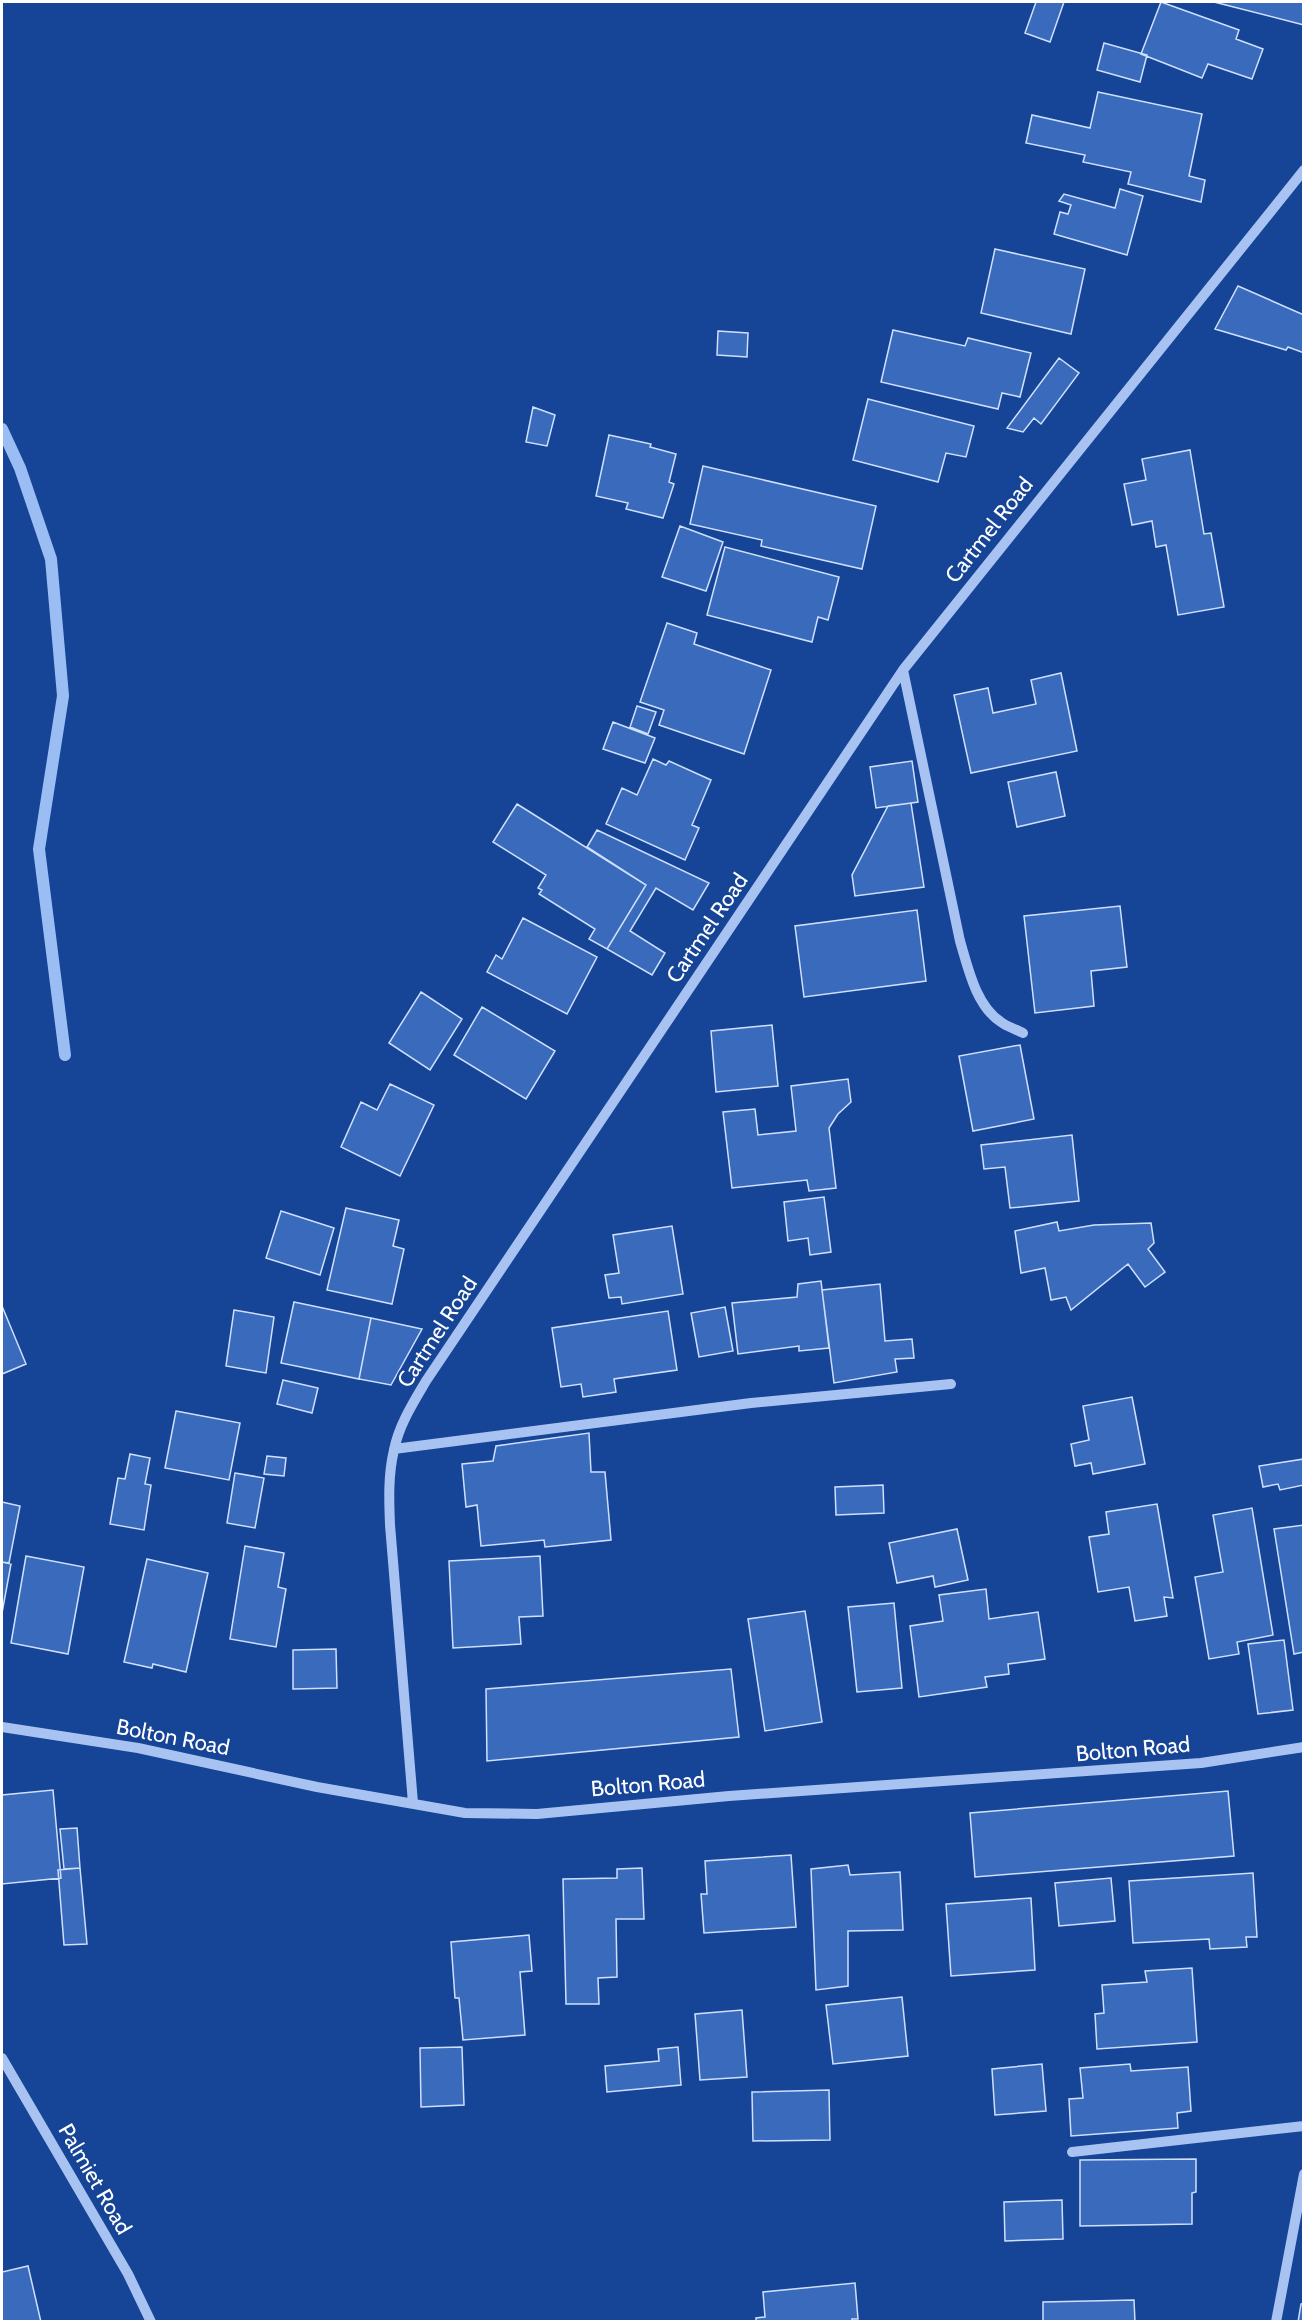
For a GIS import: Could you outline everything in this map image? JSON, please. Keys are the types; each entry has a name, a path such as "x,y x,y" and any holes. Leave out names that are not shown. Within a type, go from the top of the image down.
{"street":[{"name":"Cartmel Road","path":"414,1803 390,1526 389,1485 394,1449 407,1413 903,670 1304,170"},
{"path":"903,670 970,979 984,1004 999,1022 1023,1033"},
{"path":"394,1449 751,1403 951,1384"},
{"name":"Bolton Road","path":"2,1727 138,1748 317,1787 465,1813 537,1814 729,1796 1088,1772 1201,1763 1304,1747"},
{"name":"Palmiet Road","path":"2,2058 128,2274 152,2322"},
{"path":"1072,2152 1304,2126"},
{"path":"1276,2322 1304,2174"}],"building":[{"path":"1036,2 1064,2 1050,42 1025,33"},
{"path":"1161,2 1239,30 1236,39 1263,49 1252,79 1208,64 1202,78 1141,54"},
{"path":"1214,2 1304,2 1304,25"},
{"path":"1104,43 1147,55 1140,82 1097,70"},
{"path":"1098,92 1202,114 1189,176 1205,180 1201,202 1128,184 1131,172 1083,162 1085,155 1026,143 1032,115 1090,128"},
{"path":"1120,189 1143,196 1127,255 1054,234 1060,212 1068,214 1071,205 1059,201 1064,194 1115,208"},
{"path":"995,249 1085,269 1071,334 981,313"},
{"path":"1238,286 1304,315 1304,353 1215,329"},
{"path":"893,330 965,346 968,338 1031,353 1020,397 1002,393 998,409 881,382"},
{"path":"718,331 748,333 747,357 717,355"},
{"path":"1059,358 1079,373 1041,424 1034,418 1023,432 1007,428"},
{"path":"868,399 974,426 966,457 946,453 938,482 853,460"},
{"path":"533,407 555,415 547,446 526,442"},
{"path":"609,435 651,444 650,447 676,454 669,482 674,484 663,518 626,509 628,503 596,496"},
{"path":"1190,450 1204,534 1211,533 1224,607 1178,615 1166,545 1156,547 1152,521 1132,525 1124,484 1146,480 1142,459"},
{"path":"703,466 876,506 862,569 761,546 762,540 690,524"},
{"path":"680,526 723,542 706,591 662,577"},
{"path":"725,547 839,577 828,620 818,617 812,642 707,615"},
{"path":"667,623 697,633 694,644 771,670 744,754 659,725 664,710 640,702"},
{"path":"1061,673 1077,751 971,773 954,695 988,688 993,713 1036,704 1031,680"},
{"path":"637,706 656,712 648,734 630,727"},
{"path":"613,722 655,738 645,763 603,749"},
{"path":"653,759 666,765 669,761 711,780 692,825 699,828 685,860 606,824 622,788 637,795"},
{"path":"912,761 918,802 876,808 870,767"},
{"path":"1056,772 1065,816 1017,827 1008,782"},
{"path":"911,803 924,887 855,896 852,875 888,806"},
{"path":"517,804 646,885 607,949 589,939 595,929 539,894 542,890 538,888 546,875 493,842"},
{"path":"597,830 709,883 693,910 656,888 630,931 665,953 652,975 607,949 646,885 587,847"},
{"path":"1120,906 1127,967 1091,971 1094,1006 1035,1013 1024,916"},
{"path":"917,910 926,981 804,997 795,926"},
{"path":"523,918 597,957 567,1014 487,972 496,955 502,959"},
{"path":"421,992 462,1019 430,1070 389,1043"},
{"path":"482,1007 555,1051 526,1099 454,1055"},
{"path":"772,1025 778,1086 716,1092 711,1031"},
{"path":"1020,1045 1034,1119 973,1131 959,1056"},
{"path":"848,1079 851,1102 838,1114 829,1128 836,1188 809,1191 807,1180 732,1188 723,1112 755,1109 758,1135 796,1131 791,1086"},
{"path":"390,1084 434,1105 400,1176 341,1147 361,1102 377,1110"},
{"path":"1072,1135 1079,1201 1010,1208 1005,1167 984,1169 981,1145"},
{"path":"824,1197 831,1252 810,1255 808,1238 788,1241 784,1202"},
{"path":"346,1208 399,1220 393,1246 404,1249 392,1304 327,1290"},
{"path":"281,1211 334,1228 320,1275 266,1258"},
{"path":"1057,1222 1059,1231 1094,1225 1151,1223 1154,1243 1148,1249 1165,1272 1145,1287 1128,1264 1071,1310 1066,1297 1051,1300 1045,1268 1021,1273 1015,1231"},
{"path":"672,1226 683,1294 622,1304 621,1297 609,1298 605,1275 619,1273 613,1235"},
{"path":"821,1281 829,1348 799,1351 799,1346 738,1354 732,1303 797,1297 798,1284"},
{"path":"880,1284 885,1341 912,1339 914,1358 895,1359 897,1372 834,1383 822,1290"},
{"path":"294,1302 371,1318 359,1379 281,1363"},
{"path":"2,1306 26,1364 2,1374"},
{"path":"725,1307 733,1351 699,1357 691,1313"},
{"path":"234,1310 274,1317 266,1373 226,1366"},
{"path":"668,1311 677,1370 614,1379 616,1392 583,1397 581,1384 561,1387 552,1328"},
{"path":"371,1318 422,1329 391,1385 359,1379"},
{"path":"283,1380 318,1388 312,1413 277,1404"},
{"path":"1132,1397 1145,1464 1093,1474 1091,1463 1075,1466 1071,1444 1089,1440 1083,1406"},
{"path":"176,1411 240,1423 229,1480 165,1468"},
{"path":"589,1433 591,1472 605,1472 611,1540 545,1547 544,1540 481,1546 477,1505 466,1507 462,1464 493,1461 496,1446"},
{"path":"130,1454 150,1458 145,1484 151,1485 144,1530 110,1524 118,1478 125,1479"},
{"path":"267,1456 286,1458 284,1476 264,1474"},
{"path":"1304,1459 1304,1485 1280,1490 1278,1484 1263,1487 1259,1466"},
{"path":"235,1473 264,1478 255,1528 227,1523"},
{"path":"883,1485 884,1513 836,1515 835,1487"},
{"path":"2,1502 20,1506 9,1563 2,1562"},
{"path":"1157,1504 1173,1598 1164,1597 1167,1616 1135,1621 1129,1587 1098,1592 1089,1537 1109,1534 1106,1512"},
{"path":"1252,1508 1273,1635 1237,1642 1239,1654 1209,1659 1195,1577 1223,1572 1213,1515"},
{"path":"1304,1525 1304,1652 1294,1654 1274,1529"},
{"path":"957,1529 968,1580 935,1587 933,1576 897,1583 889,1543"},
{"path":"245,1546 284,1553 278,1587 286,1589 276,1647 230,1639"},
{"path":"26,1556 84,1567 68,1654 11,1643"},
{"path":"540,1556 543,1616 519,1617 521,1644 453,1648 449,1561"},
{"path":"147,1559 208,1573 186,1672 153,1664 152,1668 124,1662"},
{"path":"2,1562 11,1564 2,1613"},
{"path":"986,1589 989,1619 1038,1612 1045,1659 1008,1664 1009,1674 985,1677 987,1687 919,1697 910,1626 943,1621 939,1595"},
{"path":"894,1603 902,1688 857,1692 848,1607"},
{"path":"805,1611 822,1722 765,1731 748,1619"},
{"path":"1284,1640 1293,1710 1258,1714 1248,1644"},
{"path":"336,1649 337,1688 293,1689 293,1650"},
{"path":"731,1669 739,1737 487,1761 486,1689"},
{"path":"53,1790 61,1878 2,1884 2,1795"},
{"path":"1228,1791 1234,1856 975,1877 970,1813"},
{"path":"77,1828 80,1868 64,1869 60,1829"},
{"path":"791,1855 796,1927 704,1933 701,1894 707,1894 705,1861"},
{"path":"848,1865 850,1875 900,1872 903,1930 848,1931 848,1986 816,1990 811,1869"},
{"path":"80,1868 87,1944 64,1945 58,1870"},
{"path":"642,1868 644,1919 616,1919 617,1977 598,1978 599,2004 566,2004 563,1879 617,1878 617,1869"},
{"path":"1253,1873 1257,1937 1246,1937 1247,1947 1210,1949 1209,1939 1133,1943 1129,1881"},
{"path":"1111,1878 1115,1921 1059,1926 1055,1883"},
{"path":"1031,1898 1035,1970 951,1976 946,1904"},
{"path":"529,1935 532,1971 520,1972 525,2035 463,2040 459,1998 455,1998 451,1942"},
{"path":"1192,1968 1197,2042 1097,2049 1095,2014 1104,2013 1102,1985 1147,1982 1145,1971"},
{"path":"902,1997 908,2056 833,2064 826,2005"},
{"path":"742,2010 747,2077 700,2080 695,2014"},
{"path":"462,2047 464,2105 421,2107 420,2048"},
{"path":"678,2047 681,2085 607,2092 605,2066 659,2061 658,2049"},
{"path":"1042,2064 1046,2111 995,2115 992,2069"},
{"path":"1130,2064 1131,2071 1188,2067 1191,2111 1177,2113 1178,2128 1071,2136 1069,2099 1083,2098 1080,2068"},
{"path":"829,2090 830,2140 753,2141 752,2092"},
{"path":"1196,2159 1196,2192 1192,2193 1192,2224 1080,2226 1080,2160"},
{"path":"1062,2200 1063,2239 1005,2241 1004,2202"},
{"path":"28,2266 41,2322 2,2322 2,2272"},
{"path":"855,2283 858,2319 852,2319 852,2322 756,2322 756,2318 765,2317 763,2292"},
{"path":"1134,2300 1135,2322 1043,2322 1043,2302"},
{"path":"1304,2303 1304,2322 1298,2322 1301,2304"}],"waterway":[{"path":"2,429 20,468 51,559 63,696 39,849 65,1055"}]}
